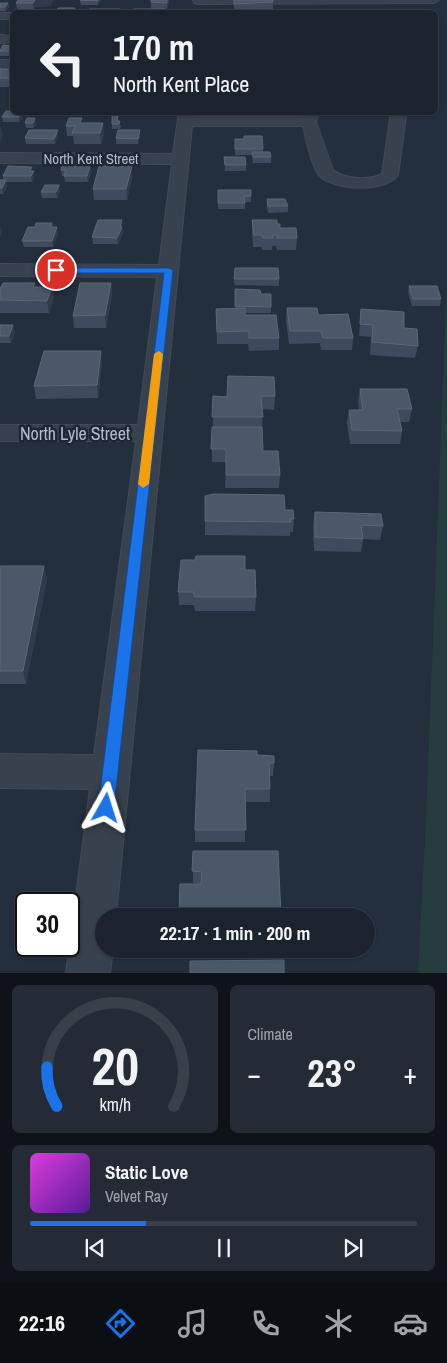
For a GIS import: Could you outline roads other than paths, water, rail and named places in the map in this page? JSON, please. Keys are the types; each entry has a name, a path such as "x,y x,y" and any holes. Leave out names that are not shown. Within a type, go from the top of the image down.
{"street":[{"path":"198,0 434,0"},
{"path":"88,973 186,117 311,117 325,172 333,178 351,182 372,182 386,179 390,175 399,115"},
{"name":"North Kent Street","path":"0,158 181,159"},
{"path":"0,270 168,270"},
{"name":"North Lyle Street","path":"0,433 149,433"},
{"path":"0,771 110,772"}]}
